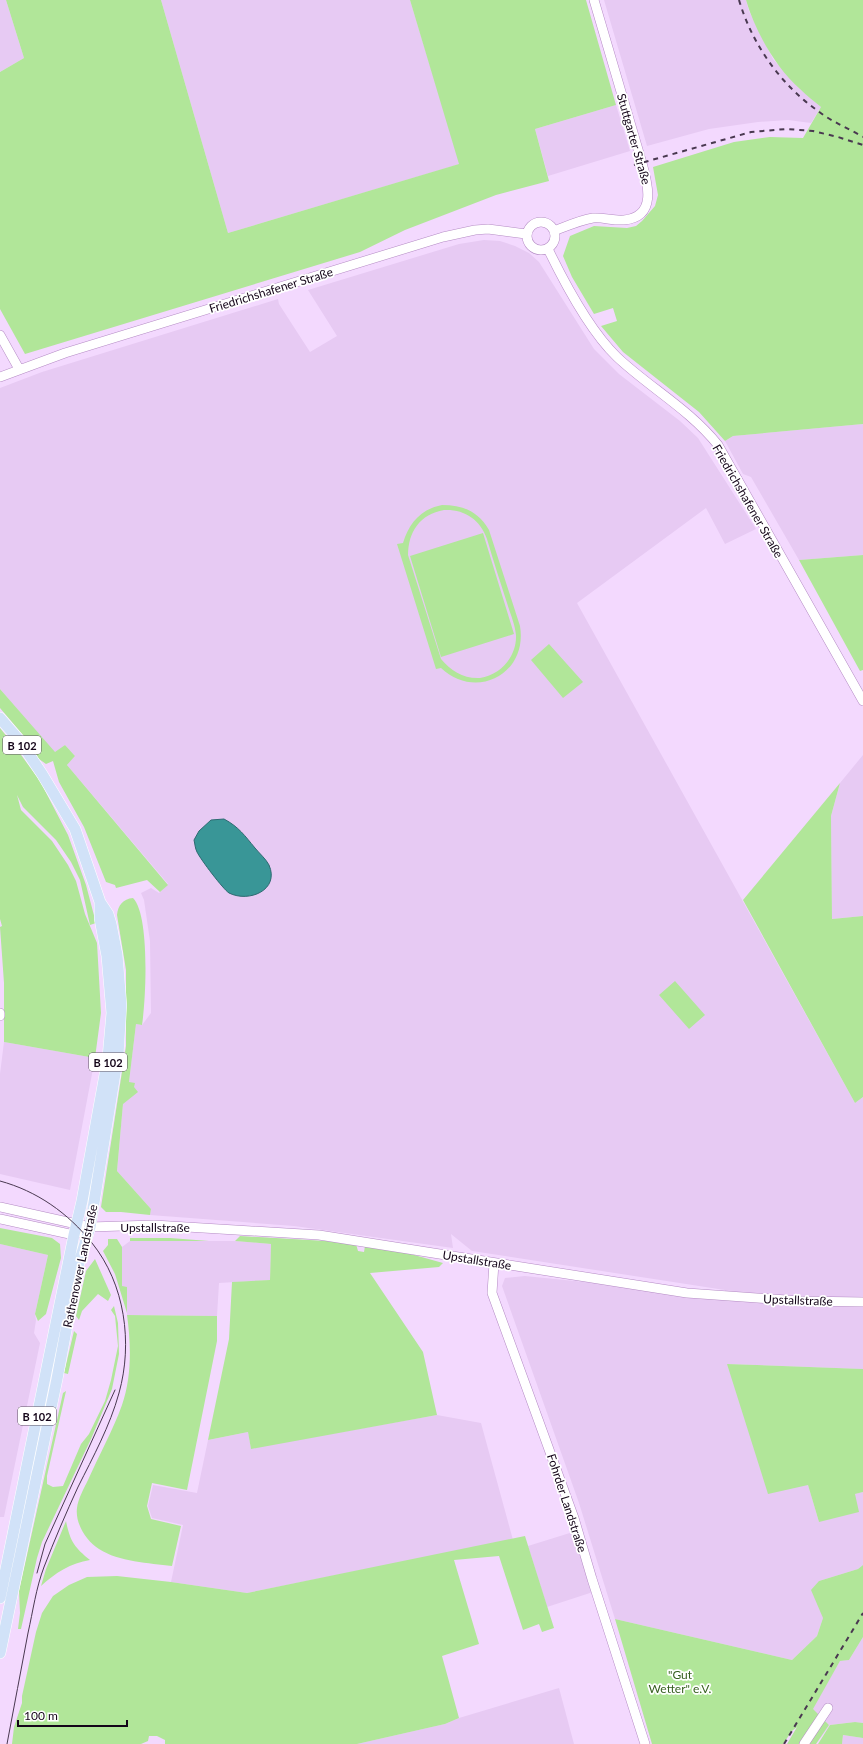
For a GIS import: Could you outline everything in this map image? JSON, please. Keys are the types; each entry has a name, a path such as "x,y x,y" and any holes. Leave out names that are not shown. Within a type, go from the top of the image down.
{"main road":[{"name":"Rathenower Landstraße","path":"0,718 20,741 42,774 74,829 100,902 108,914 111,924 117,955 121,1005 118,1055 90,1228 78,1266 60,1364 0,1653"},
{"name":"Rathenower Landstraße","path":"0,1598 104,1087 111,1020 110,981 104,934 100,919 100,902"}],"street":[{"name":"Stuttgarter Straße","path":"554,231 592,218 617,220 631,218 638,215 644,209 648,198 648,186 642,163 594,0"},
{"path":"539,222 548,224 554,231 554,241 548,249 540,251 532,248 527,242 526,234 531,225 539,222"},
{"name":"Friedrichshafener Straße","path":"0,376 211,308 454,234 488,229 526,234"},
{"name":"Friedrichshafener Straße","path":"548,249 592,327 603,342 633,371 683,409 700,424 718,446 863,701"},
{"path":"0,335 19,369"},
{"path":"0,1207 76,1229"},
{"path":"0,1219 76,1229"},
{"name":"Upstallstraße","path":"76,1229 154,1225 292,1233 361,1241 687,1293 800,1301 863,1302"},
{"name":"Fohrder Landstraße","path":"494,1263 492,1293 574,1518 645,1744"},
{"path":"804,1744 828,1708"}],"shaded area":[{"path":"0,0 6,0 24,58 0,72"},
{"path":"161,0 410,0 460,164 228,233"},
{"path":"604,0 746,0 749,11 773,59 799,88 821,107 811,123 788,120 758,122 709,129 647,146"},
{"path":"616,105 630,151 548,176 535,129"},
{"path":"484,240 500,241 515,246 529,253 539,262 594,349 619,374 680,421 698,438 756,529 725,544 706,508 577,603 855,1103 863,1097 863,1369 727,1364 808,1485 819,1522 855,1494 863,1492 863,1565 858,1569 819,1581 823,1618 817,1636 792,1660 615,1619 579,1503 502,1286 505,1278 525,1276 724,1296 725,1290 472,1251 451,1234 453,1248 294,1226 150,1215 151,1209 117,1171 123,1104 129,1082 136,1024 142,1025 151,1013 150,941 144,900 141,893 151,888 159,893 168,884 67,765 75,756 65,745 55,753 0,689 0,388 42,372 278,299 279,304 310,352 337,336 308,290 459,244"},
{"path":"863,424 863,555 799,560 751,477 743,474 725,441 733,436"},
{"path":"863,755 863,916 832,919 831,816 840,783"},
{"path":"224,819 234,825 241,832 269,865 271,874 270,881 261,892 245,896 237,896 229,893 212,874 197,852 194,840 199,831 211,820"},
{"path":"4,1042 95,1058 70,1190 0,1174 0,1074"},
{"path":"130,1241 235,1241 271,1244 270,1280 219,1283 217,1316 127,1315 127,1287 122,1287 122,1247"},
{"path":"0,1244 48,1255 35,1314 36,1320 34,1333 40,1343 4,1517 0,1517"},
{"path":"437,1415 481,1423 513,1540 247,1593 171,1582 183,1525 152,1518 148,1506 153,1485 197,1493 208,1440 248,1432 251,1448"},
{"path":"573,1532 593,1592 547,1607 528,1546"},
{"path":"863,1637 863,1723 855,1722 830,1725 816,1744 829,1725 812,1709 840,1661 849,1660"},
{"path":"559,1688 574,1744 357,1744 445,1724 459,1718"},
{"path":"843,1735 863,1738 863,1744 842,1744"}],"green space":[{"path":"6,0 161,0 228,233 459,164 410,0 586,0 616,105 535,129 549,181 496,195 405,230 360,252 25,354 0,309 0,72 24,58"},
{"path":"746,0 863,0 863,424 733,436 725,441 699,412 623,352 601,326 617,321 613,308 594,314 572,277 563,256 570,236 594,226 627,228 636,226 642,221 655,206 658,195 653,167 734,142 770,137 803,138 821,107 791,80 775,60 755,24"},
{"path":"442,505 457,506 469,510 485,523 489,530 520,626 520,643 516,657 508,669 497,677 483,682 469,682 455,678 441,668 436,669 397,544 403,543 412,523 417,518 435,507","holes":["444,510 465,513 476,521 484,532 516,635 516,643 511,657 501,669 495,673 480,678 463,676 454,671 441,659 408,555 410,539 417,525 428,515"]},
{"path":"483,533 514,634 441,657 410,556"},
{"path":"863,555 863,670 860,671 799,560"},
{"path":"549,644 583,682 563,698 531,660"},
{"path":"0,689 55,752 65,745 75,756 67,765 168,885 160,892 147,880 116,888 115,885 106,882 84,827 59,782 53,761 46,764 39,759 23,735 0,708"},
{"path":"0,728 40,781 68,835 86,885 96,923 90,925 80,880 71,862 56,840 23,807 17,795 21,810 52,841 68,865 76,881 85,914 97,943 101,1013 95,1058 4,1042 4,983 0,927 2,926 0,919"},
{"path":"840,783 831,816 832,919 863,916 863,1097 855,1103 743,900"},
{"path":"133,898 138,907 142,922 145,958 145,997 142,1025 136,1024 129,1082 135,1083 134,1087 138,1092 123,1104 117,1171 151,1209 150,1215 106,1212 101,1207 126,1046 126,970 117,915 122,903"},
{"path":"675,981 705,1015 689,1029 659,995"},
{"path":"0,1228 52,1238 60,1244 61,1258 46,1314 38,1321 35,1314 48,1255 0,1244"},
{"path":"240,1236 356,1244 358,1251 364,1252 365,1246 407,1253 443,1263 439,1267 370,1273 423,1352 437,1415 251,1449 248,1432 208,1440 229,1339 232,1282 270,1280 271,1244 235,1241"},
{"path":"130,1238 170,1238 209,1241 130,1241"},
{"path":"108,1239 117,1239 122,1247 122,1286 127,1287 127,1313 115,1274 103,1251 108,1245"},
{"path":"95,1259 111,1295 108,1301 98,1294 82,1311 79,1320 76,1316 86,1271"},
{"path":"114,1306 118,1323 119,1354 112,1389 91,1439 42,1542 21,1629 18,1629 20,1613 19,1591 63,1393 66,1391 47,1476 47,1484 53,1487 63,1486 81,1444 89,1434 105,1401 118,1346 115,1316 111,1310"},
{"path":"127,1315 217,1316 217,1341 187,1490 152,1483 147,1506 151,1519 181,1526 172,1566 134,1561 116,1557 107,1553 94,1546 82,1531 78,1520 77,1508 80,1497 122,1405 128,1383 130,1360"},
{"path":"74,1331 77,1334 68,1374 64,1373"},
{"path":"727,1364 863,1369 863,1492 855,1494 859,1512 819,1522 808,1485 768,1494"},
{"path":"66,1521 71,1539 80,1551 90,1560 83,1561 64,1569 41,1586 46,1569"},
{"path":"525,1536 554,1628 542,1632 539,1624 523,1630 499,1556 454,1560 479,1644 442,1656 459,1718 445,1724 357,1744 165,1744 165,1740 157,1736 149,1736 148,1741 141,1744 12,1744 14,1727 22,1703 22,1696 36,1632 42,1613 53,1596 69,1585 87,1577 117,1576 247,1593"},
{"name":"\"Gut Wetter\" e.V.","path":"863,1565 863,1637 849,1660 840,1661 813,1709 829,1725 816,1744 787,1744 797,1727 792,1731 783,1744 652,1744 615,1619 792,1660 817,1636 823,1618 811,1590 819,1581 858,1569"},
{"path":"855,1722 863,1723 863,1738 843,1735 842,1744 818,1744 830,1725"}],"tram line":[{"path":"0,1181 14,1185 51,1204 73,1222 92,1243 103,1259 119,1295 125,1334 123,1374 119,1393 111,1417 60,1527 39,1583 7,1744"},
{"path":"37,1573 45,1544 115,1390"}],"railway":[{"path":"739,0 751,32 769,62 780,76 804,100 823,115 863,137"},
{"path":"634,165 751,132 786,129 813,131 863,145"},
{"path":"784,1744 863,1613"}]}
